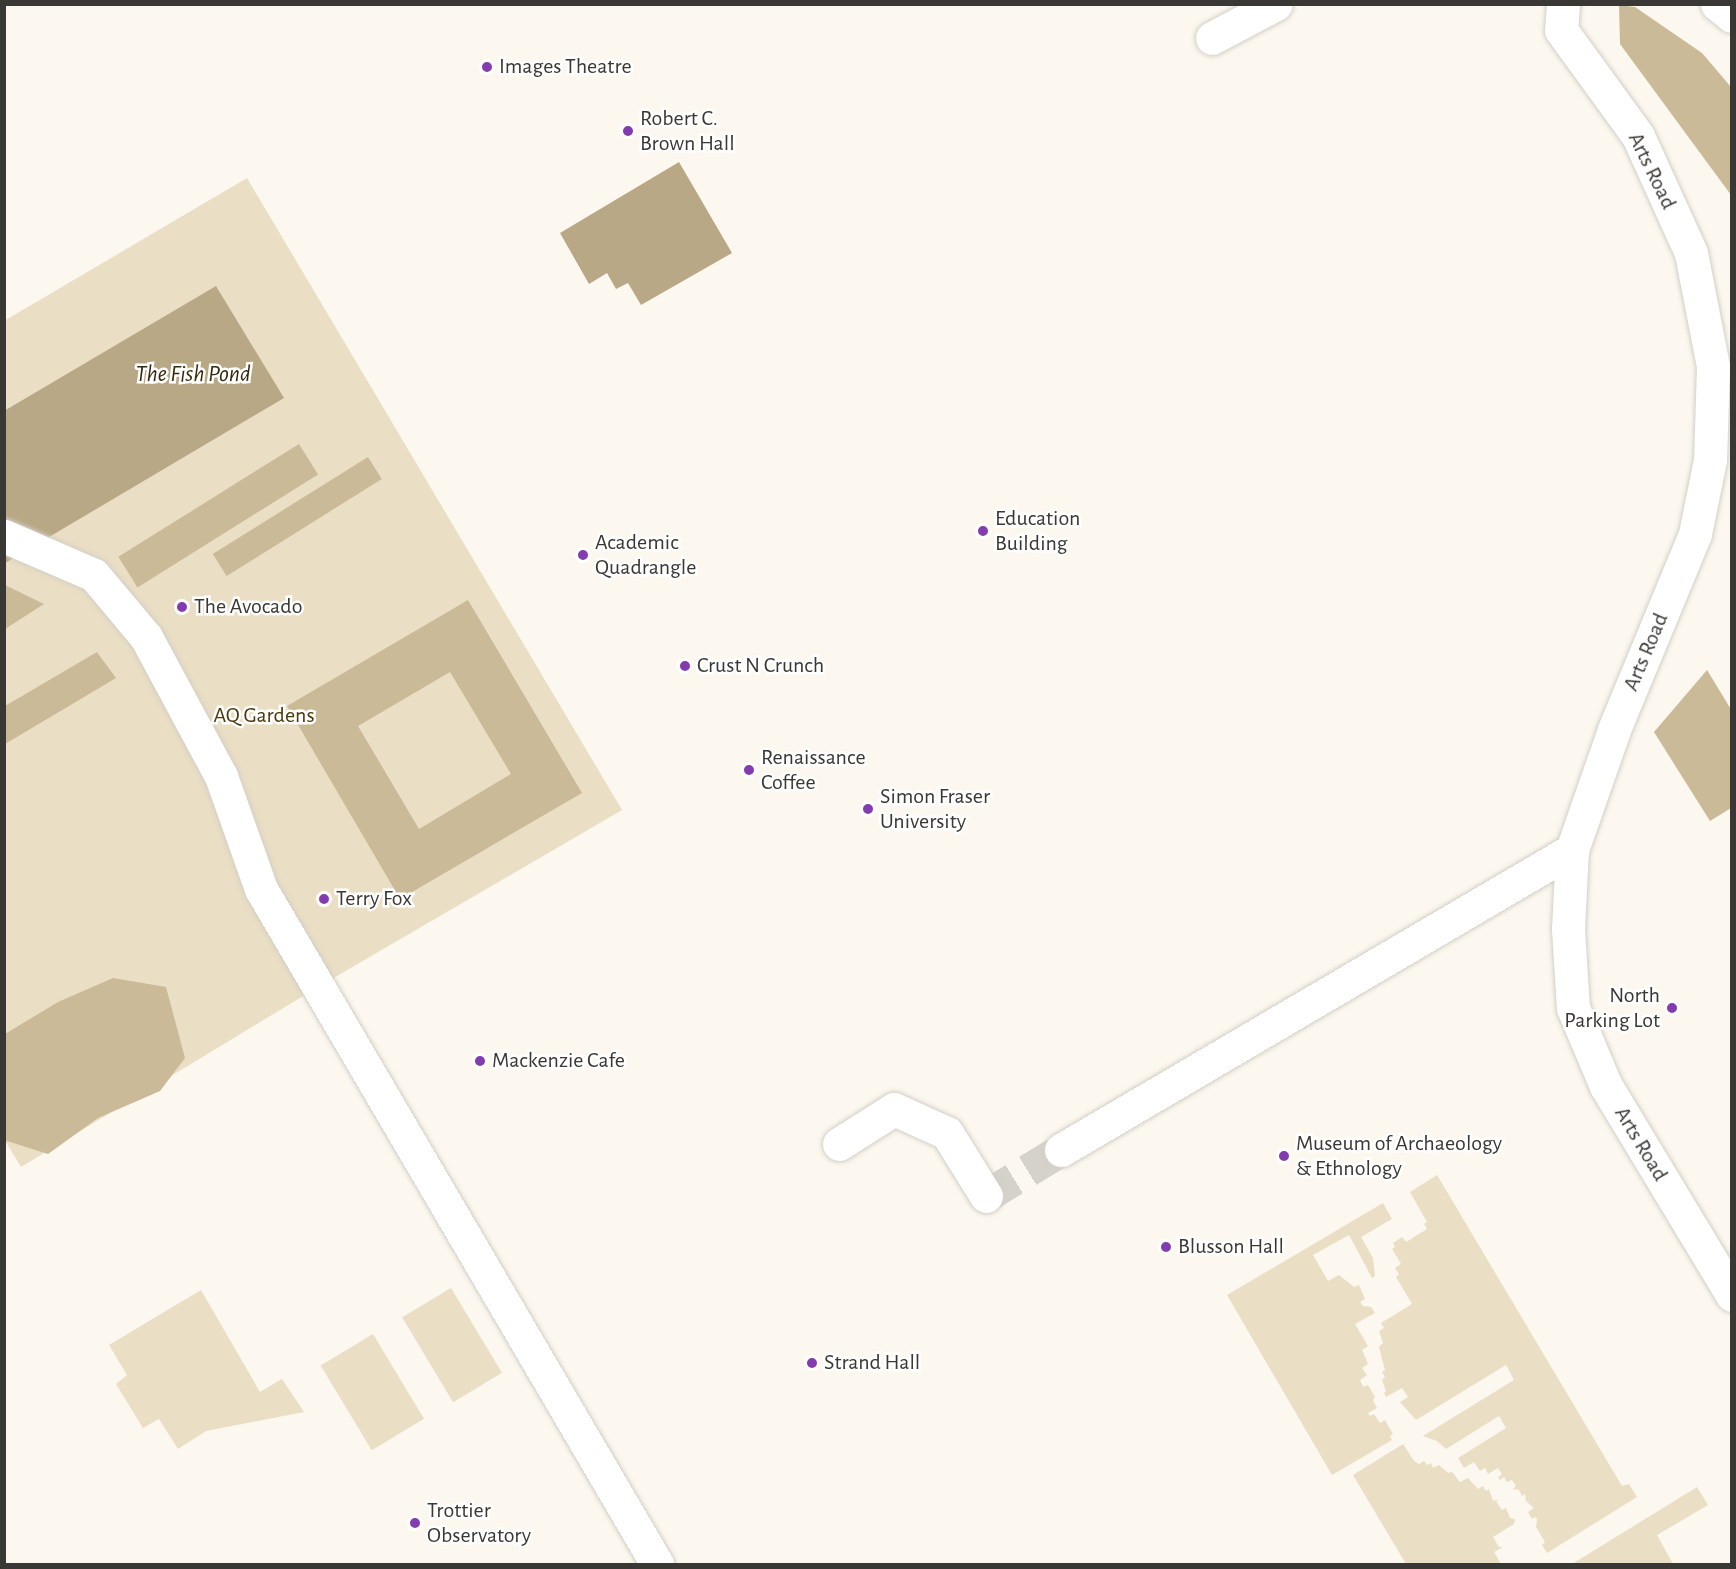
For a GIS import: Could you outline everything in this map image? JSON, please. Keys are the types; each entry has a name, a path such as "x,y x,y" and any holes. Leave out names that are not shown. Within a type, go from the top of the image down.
{"street":[{"path":"1212,38 1276,4"},
{"name":"Arts Road","path":"1563,4 1560,30 1638,136 1691,253 1713,366 1710,460 1695,534 1614,730 1572,850 1568,929 1573,1008 1606,1086 1731,1295"},
{"path":"1717,4 1731,16"},
{"path":"18,542 94,575 146,637 221,776 261,889 657,1564"},
{"path":"1061,1150 1572,850"},
{"path":"839,1144 894,1109 947,1132 986,1196"}],"green space":[{"name":"AQ Gardens","path":"247,178 622,810 318,987 21,1167 4,1139 4,321"},
{"path":"1437,1175 1622,1486 1629,1484 1637,1497 1547,1553 1542,1545 1545,1542 1536,1527 1537,1519 1535,1517 1532,1519 1528,1512 1534,1508 1526,1501 1525,1494 1522,1496 1519,1490 1513,1489 1516,1486 1512,1480 1507,1482 1504,1477 1500,1480 1498,1477 1502,1474 1498,1468 1488,1474 1485,1468 1480,1471 1474,1462 1464,1468 1458,1458 1506,1428 1499,1416 1446,1449 1437,1441 1423,1436 1514,1380 1506,1365 1416,1420 1400,1402 1408,1397 1402,1388 1386,1397 1384,1393 1386,1391 1382,1380 1385,1377 1382,1372 1385,1370 1379,1347 1383,1343 1379,1331 1384,1328 1381,1323 1412,1304 1396,1277 1399,1274 1395,1268 1401,1264 1392,1249 1395,1247 1393,1243 1402,1237 1406,1242 1427,1229 1424,1224 1427,1222 1410,1192"},
{"path":"1383,1203 1392,1219 1361,1237 1373,1258 1375,1276 1372,1278 1349,1235 1313,1255 1328,1281 1339,1275 1354,1287 1359,1285 1365,1299 1360,1302 1363,1306 1371,1307 1375,1313 1355,1324 1368,1346 1362,1350 1368,1364 1362,1368 1367,1375 1360,1380 1363,1387 1368,1385 1375,1397 1373,1400 1377,1408 1368,1413 1370,1416 1374,1414 1380,1423 1385,1420 1393,1434 1390,1436 1392,1440 1332,1475 1227,1295"},
{"path":"451,1288 502,1373 453,1402 402,1317"},
{"path":"201,1290 260,1392 282,1379 304,1412 206,1431 178,1449 159,1419 143,1428 116,1384 127,1375 109,1345"},
{"path":"373,1334 424,1419 372,1450 321,1365"},
{"path":"1403,1444 1414,1461 1419,1464 1424,1461 1427,1465 1431,1463 1433,1468 1439,1465 1448,1473 1452,1472 1460,1482 1468,1478 1478,1489 1483,1486 1486,1491 1489,1489 1493,1501 1500,1499 1496,1501 1502,1510 1506,1508 1510,1518 1515,1519 1514,1524 1493,1537 1499,1547 1503,1547 1494,1552 1501,1564 1406,1564 1353,1475"},
{"path":"1697,1487 1708,1505 1657,1535 1673,1564 1572,1564"}],"shaded area":[{"path":"1619,5 1635,7 1702,53 1731,87 1731,195 1620,44"},
{"path":"299,444 318,475 137,587 118,557"},
{"path":"368,457 382,479 227,576 213,554"},
{"path":"5,585 44,604 5,629"},
{"path":"468,600 582,793 400,899 287,706","holes":["450,672 511,774 419,829 358,726"]},
{"path":"97,652 116,678 5,744 5,706"},
{"path":"1707,670 1732,711 1731,808 1710,821 1654,732"},
{"path":"113,978 166,987 185,1058 160,1091 98,1118 48,1154 7,1141 4,1139 5,1034 58,1002"}],"water":[{"path":"679,162 732,253 641,305 628,283 616,289 607,273 589,284 560,233"},
{"name":"The Fish Pond","path":"216,286 284,398 5,563 4,411"}],"tunnel":[{"path":"986,1196 1061,1150"}],"place":[{"name":"Images Theatre","path":"487,67"},
{"name":"Robert C. Brown Hall","path":"628,131"},
{"name":"Education Building","path":"983,531"},
{"name":"Academic Quadrangle","path":"583,555"},
{"name":"The Avocado","path":"182,607"},
{"name":"Crust N Crunch","path":"685,666"},
{"name":"Renaissance Coffee","path":"749,770"},
{"name":"Simon Fraser University","path":"868,809"},
{"name":"Terry Fox","path":"324,899"},
{"name":"North Parking Lot","path":"1672,1008"},
{"name":"Mackenzie Cafe","path":"480,1061"},
{"name":"Museum of Archaeology & Ethnology","path":"1284,1156"},
{"name":"Blusson Hall","path":"1166,1247"},
{"name":"Strand Hall","path":"812,1363"},
{"name":"Trottier Observatory","path":"415,1523"}]}
